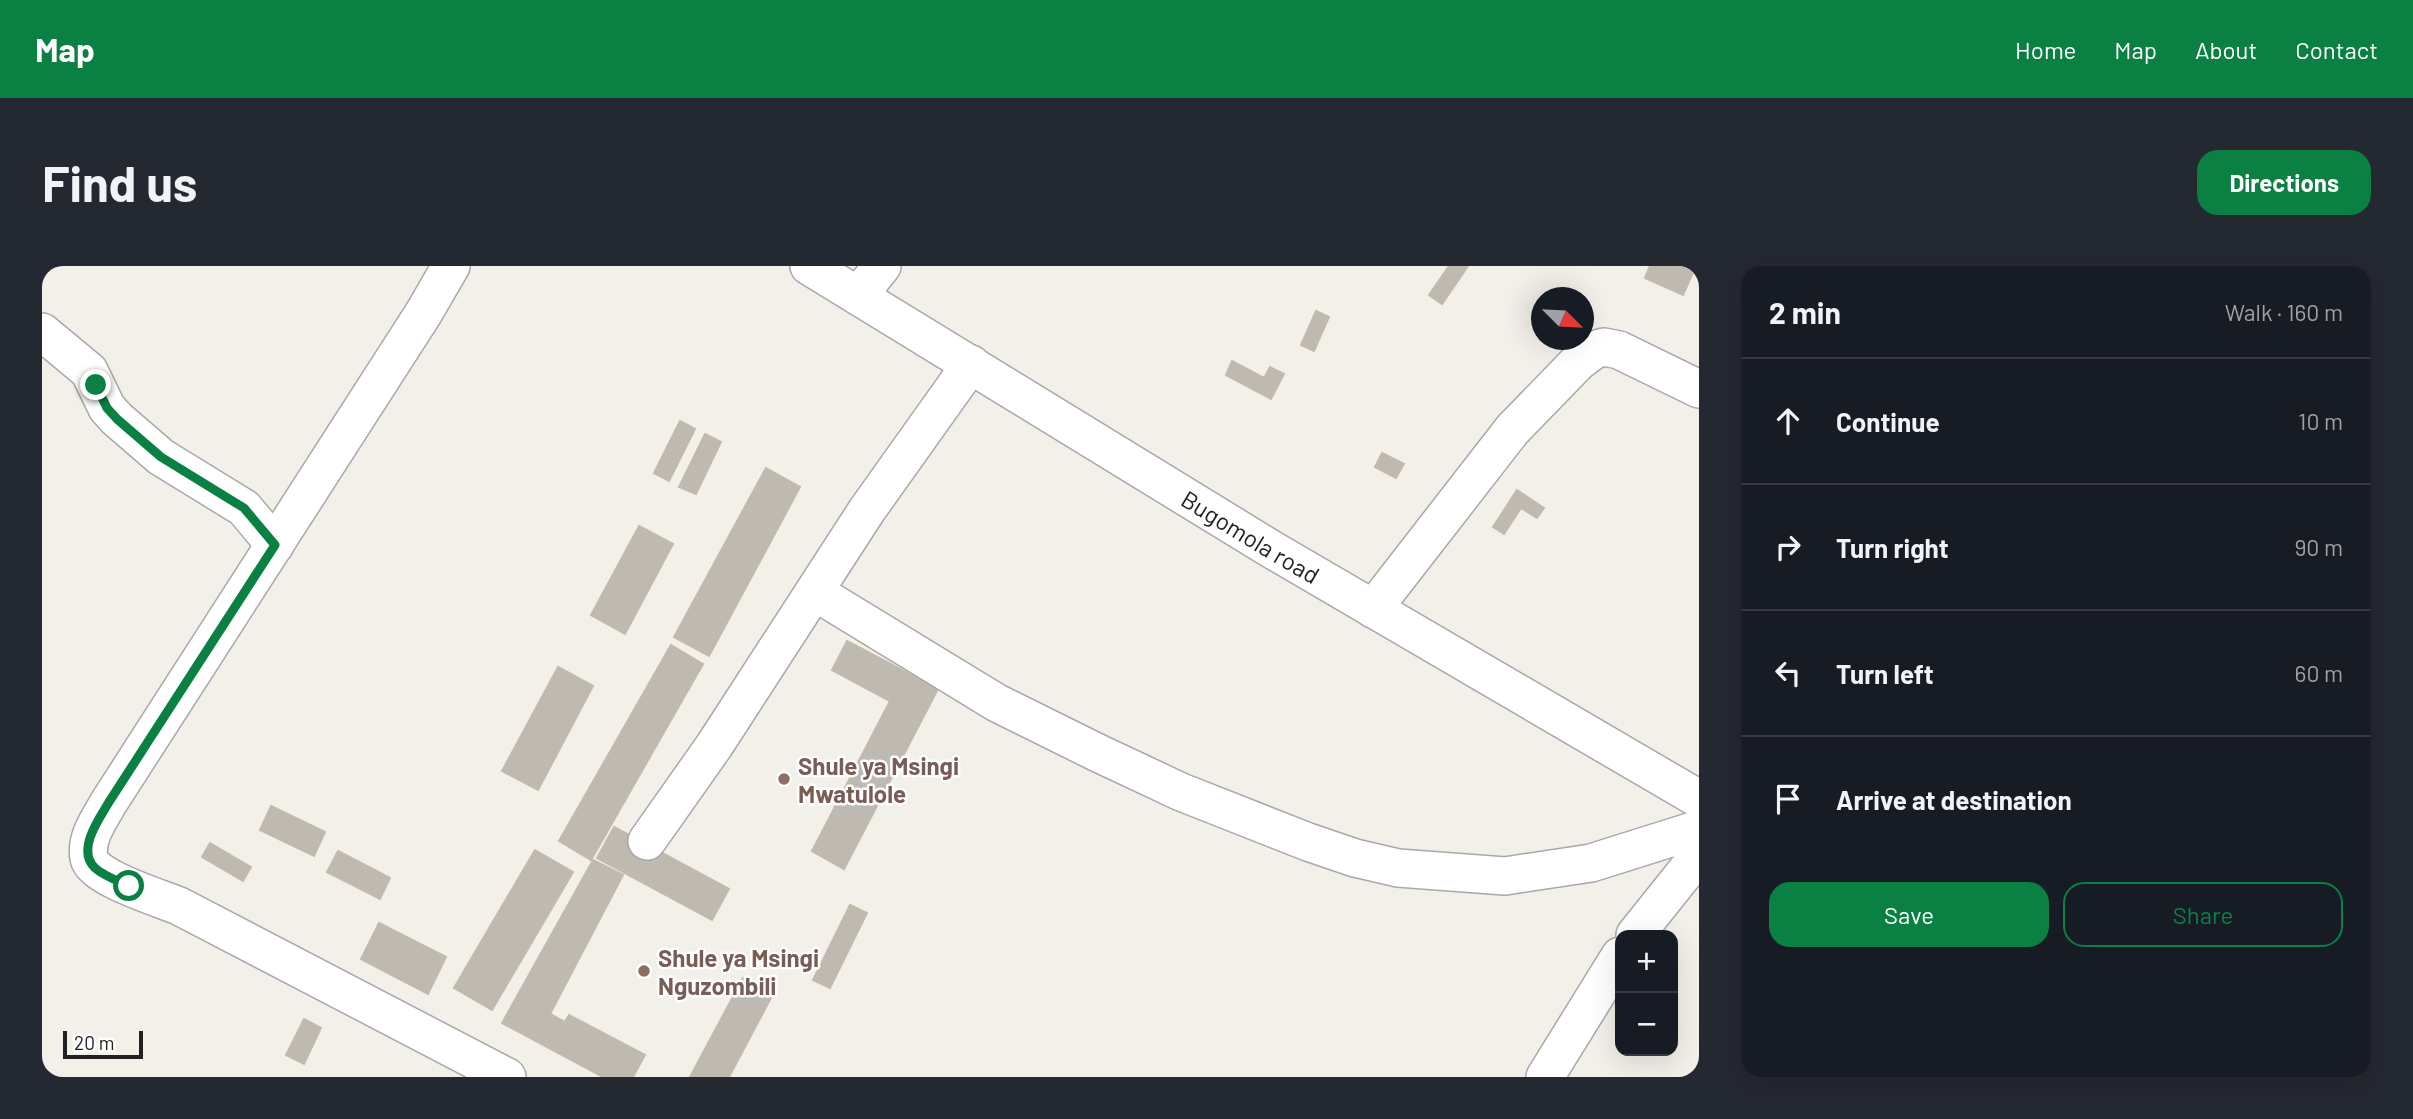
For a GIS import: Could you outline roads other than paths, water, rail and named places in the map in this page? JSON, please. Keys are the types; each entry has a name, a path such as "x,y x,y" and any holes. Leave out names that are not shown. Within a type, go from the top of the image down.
{"street":[{"path":"452,266 109,802 91,835 89,856 96,869 179,906 507,1077"},
{"name":"Bugomola road","path":"809,266 1271,549 1699,799"},
{"path":"858,296 882,266"},
{"path":"42,332 89,371 107,408 117,419 161,457 244,508 275,545"},
{"path":"1373,609 1513,430 1578,362 1594,350 1604,347 1619,350 1699,389"},
{"path":"647,841 714,746 867,510 971,364"},
{"path":"814,592 997,703 1098,753 1181,792 1355,858 1398,868 1504,877 1591,863 1699,829"},
{"path":"1639,930 1699,855"},
{"path":"1545,1077 1615,964"}],"place":[{"name":"Shule ya Msingi Mwatulole","path":"784,779"},
{"name":"Shule ya Msingi Nguzombili","path":"644,971"}]}
